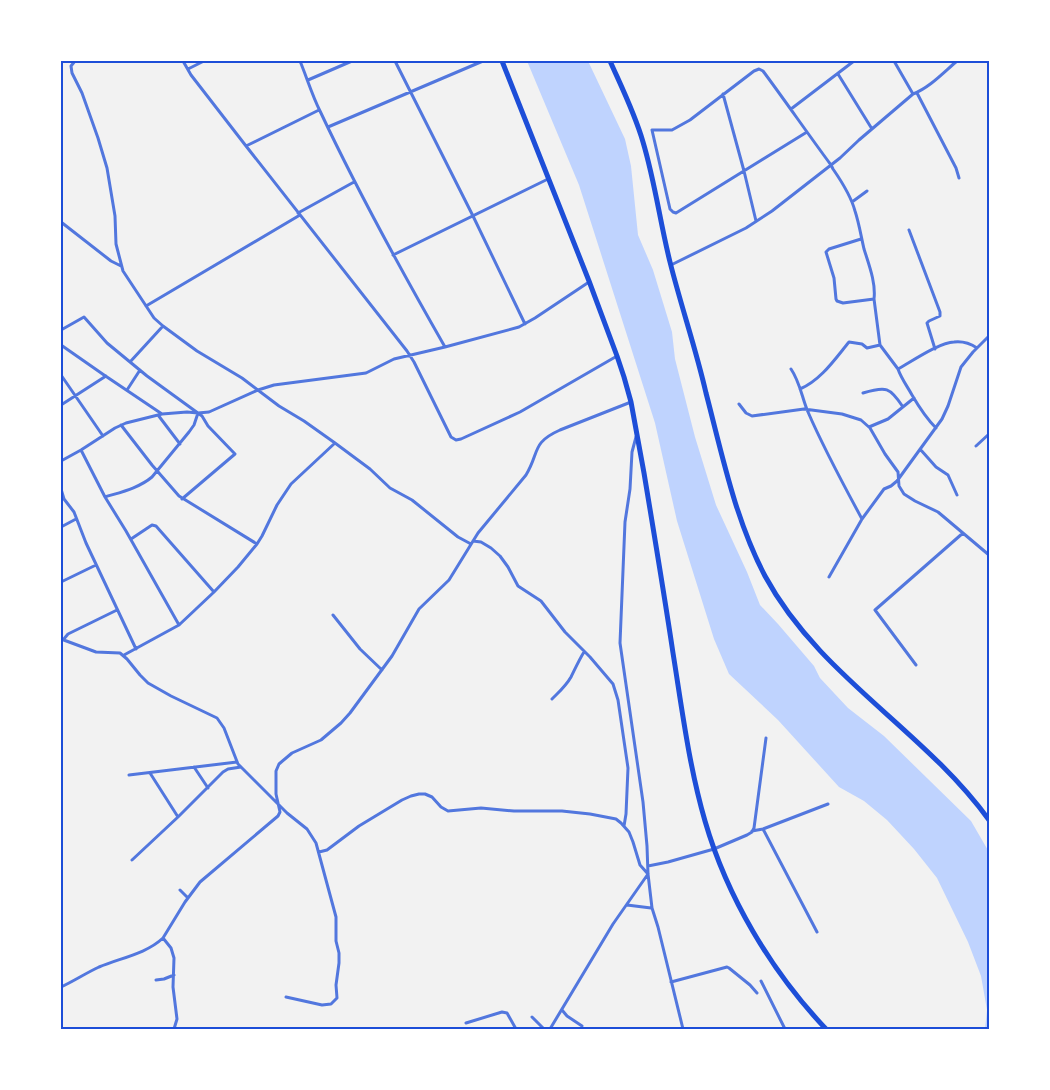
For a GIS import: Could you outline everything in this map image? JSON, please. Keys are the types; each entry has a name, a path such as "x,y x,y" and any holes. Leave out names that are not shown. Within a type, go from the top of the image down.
{"main road":[{"path":"502,61 618,356 624,377 637,434 688,746 701,807 714,849 730,888 767,953 796,994 826,1029"},
{"path":"610,61 642,136 671,265 698,360 725,469 747,535 764,574 794,622 845,676 908,732 951,774 989,820"}],"street":[{"path":"75,61 71,66 72,73 82,93 107,168 115,216 116,244 121,266 124,274 154,318 202,354 242,378 279,406 304,421 370,468 390,488 412,500 458,537 472,542 482,542 498,553 518,586 541,601 565,632 613,684 618,700 628,768 624,826"},
{"path":"183,61 246,146 410,356 451,437 456,440 468,436 520,412 618,356"},
{"path":"188,70 204,61"},
{"path":"300,61 319,110 354,182 392,255 445,347"},
{"path":"308,80 352,61"},
{"path":"395,61 525,324"},
{"path":"328,127 483,61"},
{"path":"791,109 854,61"},
{"path":"894,61 915,94 956,168 959,178"},
{"path":"671,265 756,222 831,165 872,129 957,61"},
{"path":"807,132 676,213 670,209 652,130 672,130 690,120 754,70 760,69 763,71 831,165 852,202 874,284 880,345 898,369 901,378 925,416 936,428"},
{"path":"838,74 872,129"},
{"path":"723,94 756,222"},
{"path":"246,146 319,110"},
{"path":"392,255 549,179"},
{"path":"146,306 354,182"},
{"path":"852,202 867,191"},
{"path":"61,222 111,261 121,266"},
{"path":"909,230 940,312 940,316 929,321 927,324 935,349"},
{"path":"861,239 829,249 826,252 834,278 836,299 843,303 874,299"},
{"path":"61,460 121,425 160,414 204,413 258,390 281,384 366,374 394,359 519,327 589,281"},
{"path":"61,330 84,317 105,342 203,417 208,426 235,454 182,499"},
{"path":"130,362 163,326"},
{"path":"829,577 862,519 884,489 891,486 899,478 936,428 948,406 961,366 989,336"},
{"path":"800,389 819,377 849,342 862,344 867,348 880,345"},
{"path":"898,369 935,349 954,342 970,344 977,348"},
{"path":"61,345 160,414 180,444"},
{"path":"791,369 797,379 807,410 830,460 862,519"},
{"path":"127,390 140,370"},
{"path":"61,375 104,436"},
{"path":"61,405 106,376"},
{"path":"863,393 877,390 890,391 903,406"},
{"path":"869,427 888,419 914,398"},
{"path":"61,987 96,969 146,950 163,938 188,898 202,880 276,818 280,812 276,794 276,771 279,764 289,755 318,742 350,713 400,644 419,610 449,580 478,533 526,475 542,440 560,430 630,402"},
{"path":"739,404 746,413 754,416 774,412 807,410 848,416 861,420 869,427 898,472 899,487 904,494 938,512 989,555"},
{"path":"105,497 149,480 194,425 198,413"},
{"path":"121,425 157,472 182,499 257,544"},
{"path":"637,434 632,452 630,489 625,522 620,643 642,802 652,908 682,1029"},
{"path":"976,446 989,434"},
{"path":"124,656 179,625 214,592 257,544 277,505 291,484 335,443"},
{"path":"920,449 938,469 948,475 957,495"},
{"path":"81,450 105,497 179,625"},
{"path":"61,489 64,498 73,510 83,538 136,649"},
{"path":"61,527 76,519"},
{"path":"131,539 152,525 156,526 214,592"},
{"path":"916,665 875,610 962,533"},
{"path":"61,582 96,565"},
{"path":"62,639 68,634 118,610"},
{"path":"333,615 360,650 382,670"},
{"path":"62,639 100,652 118,652 124,656 148,683 218,719 224,728 237,762 241,767 278,804 309,831 315,840 336,917 336,941 339,953 336,986 337,998 332,1004 327,1006 286,997"},
{"path":"552,699 565,687 584,652"},
{"path":"752,831 766,738"},
{"path":"129,775 237,762"},
{"path":"194,767 208,788"},
{"path":"132,860 225,771 241,767"},
{"path":"150,773 178,818"},
{"path":"319,852 328,850 359,826 402,800 419,794 432,797 443,808 448,810 481,808 514,811 562,811 616,819 629,832 641,868 648,874"},
{"path":"648,866 714,849 752,831 763,829 828,804"},
{"path":"763,829 816,932"},
{"path":"550,1029 613,924 648,874"},
{"path":"180,890 188,898"},
{"path":"627,905 652,908"},
{"path":"163,938 170,945 174,962 173,987 177,1019 174,1029"},
{"path":"671,982 727,967 757,993"},
{"path":"156,980 174,975"},
{"path":"760,981 784,1029"},
{"path":"562,1010 567,1016 582,1026"},
{"path":"466,1022 502,1012 507,1014 516,1029"},
{"path":"532,1017 544,1029"}],"water":[{"path":"527,61 588,61 625,139 631,166 638,235 653,270 672,332 675,359 695,437 716,505 760,605 814,666 820,678 848,708 884,736 971,821 989,852 989,1029 985,1029 987,1010 981,976 968,942 937,878 914,849 887,820 864,801 839,787 778,720 729,674 714,639 677,521 655,423 579,185"}]}
